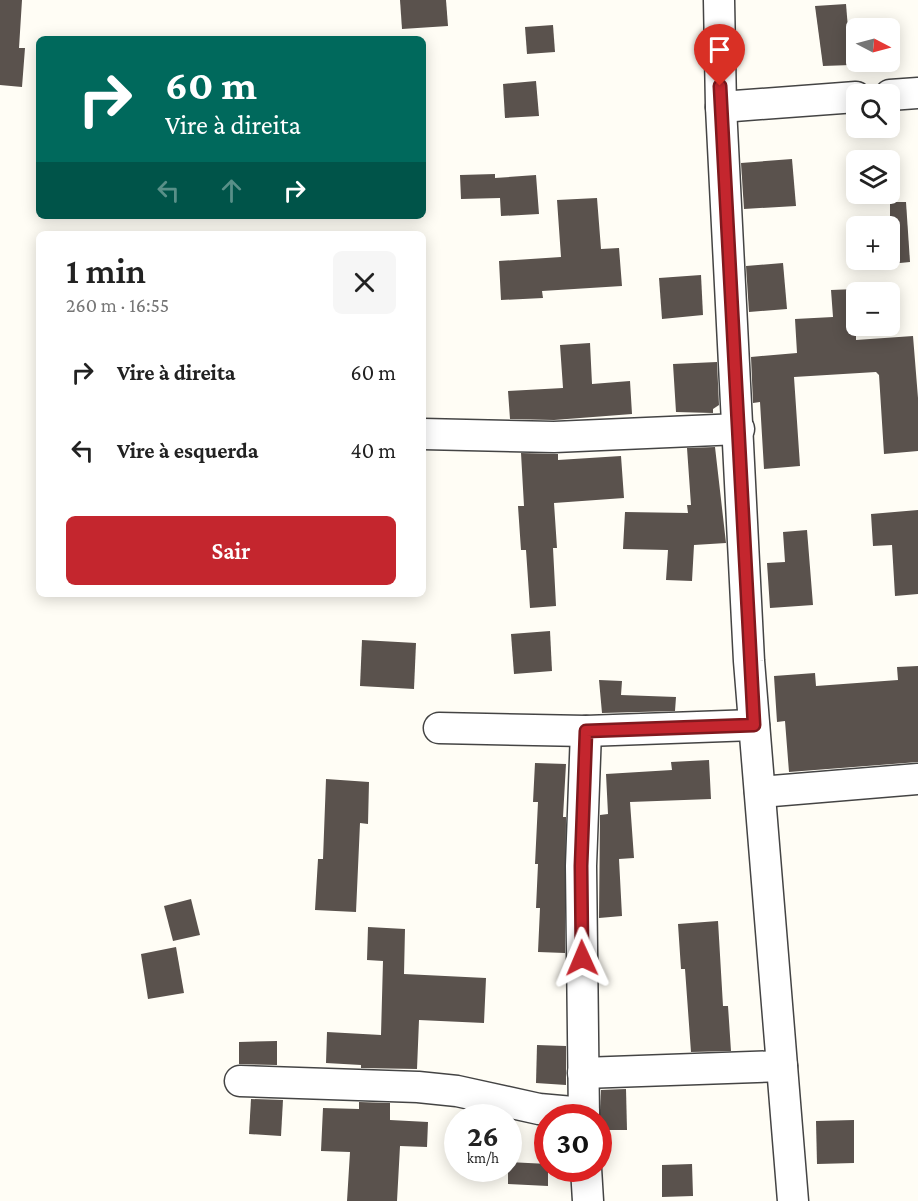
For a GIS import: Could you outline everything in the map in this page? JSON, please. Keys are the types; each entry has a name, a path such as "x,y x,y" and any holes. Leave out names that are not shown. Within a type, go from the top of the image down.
{"street":[{"path":"718,0 721,107 754,725 793,1201"},
{"path":"900,94 918,93"},
{"path":"721,107 846,99"},
{"path":"426,434 554,437 739,429"},
{"path":"439,728 586,731 754,725"},
{"path":"584,1104 581,866 586,731"},
{"path":"760,792 918,779"},
{"path":"584,1073 782,1066"},
{"path":"240,1081 418,1087 457,1091 534,1108"},
{"path":"587,1182 588,1201"}],"building":[{"path":"0,0 22,0 19,48 25,48 22,87 0,85"},
{"path":"400,0 446,0 448,26 402,29"},
{"path":"846,4 846,65 823,66 815,6"},
{"path":"553,25 555,52 527,54 525,27"},
{"path":"536,81 539,116 505,118 503,84"},
{"path":"792,159 796,206 744,209 741,163"},
{"path":"495,174 495,178 536,175 539,214 501,216 500,198 461,199 460,175"},
{"path":"597,198 601,249 619,248 622,286 542,291 543,298 501,300 499,261 561,257 557,200"},
{"path":"906,202 910,262 900,263 900,216 890,216 890,204"},
{"path":"783,263 787,309 749,312 746,266"},
{"path":"701,275 703,315 662,319 659,278"},
{"path":"846,289 846,336 856,336 856,340 913,336 918,398 918,451 884,454 879,375 876,372 794,377 800,466 764,469 760,402 753,403 751,357 797,353 795,319 833,317 831,290"},
{"path":"590,343 592,384 630,381 632,414 554,420 510,419 508,391 563,388 560,345"},
{"path":"717,362 719,405 713,409 713,413 676,412 673,364"},
{"path":"715,447 726,543 694,545 692,581 666,580 668,550 623,549 625,512 688,513 687,505 691,505 687,448"},
{"path":"521,453 558,454 558,460 621,456 624,498 554,503 557,548 553,548 556,606 530,608 526,550 521,550 518,506 524,506"},
{"path":"918,510 918,594 895,596 892,545 873,546 871,514"},
{"path":"807,530 813,605 770,608 767,563 785,562 783,532"},
{"path":"550,631 552,671 514,674 511,634"},
{"path":"362,640 416,643 414,689 360,686"},
{"path":"918,666 918,762 789,772 785,721 777,722 774,676 815,673 816,686 898,680 897,667"},
{"path":"599,680 622,681 621,695 676,697 675,711 602,713"},
{"path":"709,760 711,799 630,802 634,858 619,859 622,916 599,918 600,815 608,814 606,774 672,770 671,762"},
{"path":"535,763 566,764 563,817 566,817 565,953 538,952 540,908 536,908 538,864 535,864 538,802 533,802"},
{"path":"326,779 369,782 368,824 360,823 356,912 315,910 318,859 323,859"},
{"path":"191,899 200,935 173,941 164,906"},
{"path":"718,921 723,1006 728,1006 731,1051 691,1052 685,969 681,969 678,924"},
{"path":"368,927 405,929 404,974 486,978 484,1023 419,1020 417,1069 361,1068 361,1065 326,1063 327,1032 381,1035 383,961 367,960"},
{"path":"176,947 184,993 148,999 141,954"},
{"path":"277,1041 277,1065 239,1064 239,1042"},
{"path":"537,1045 566,1046 566,1085 536,1083"},
{"path":"626,1089 627,1130 612,1130 612,1104 600,1104 601,1090"},
{"path":"251,1099 283,1100 281,1136 249,1134"},
{"path":"359,1102 390,1103 390,1120 428,1122 427,1147 400,1146 397,1201 347,1201 350,1152 321,1151 323,1108 359,1109"},
{"path":"854,1120 854,1163 817,1164 816,1121"},
{"path":"522,1163 534,1163 534,1182 548,1182 548,1186 508,1184 508,1182 522,1182"},
{"path":"692,1164 693,1196 662,1197 662,1165"}],"route":[{"path":"582,958 581,866 586,731 754,725 720,86"}]}
